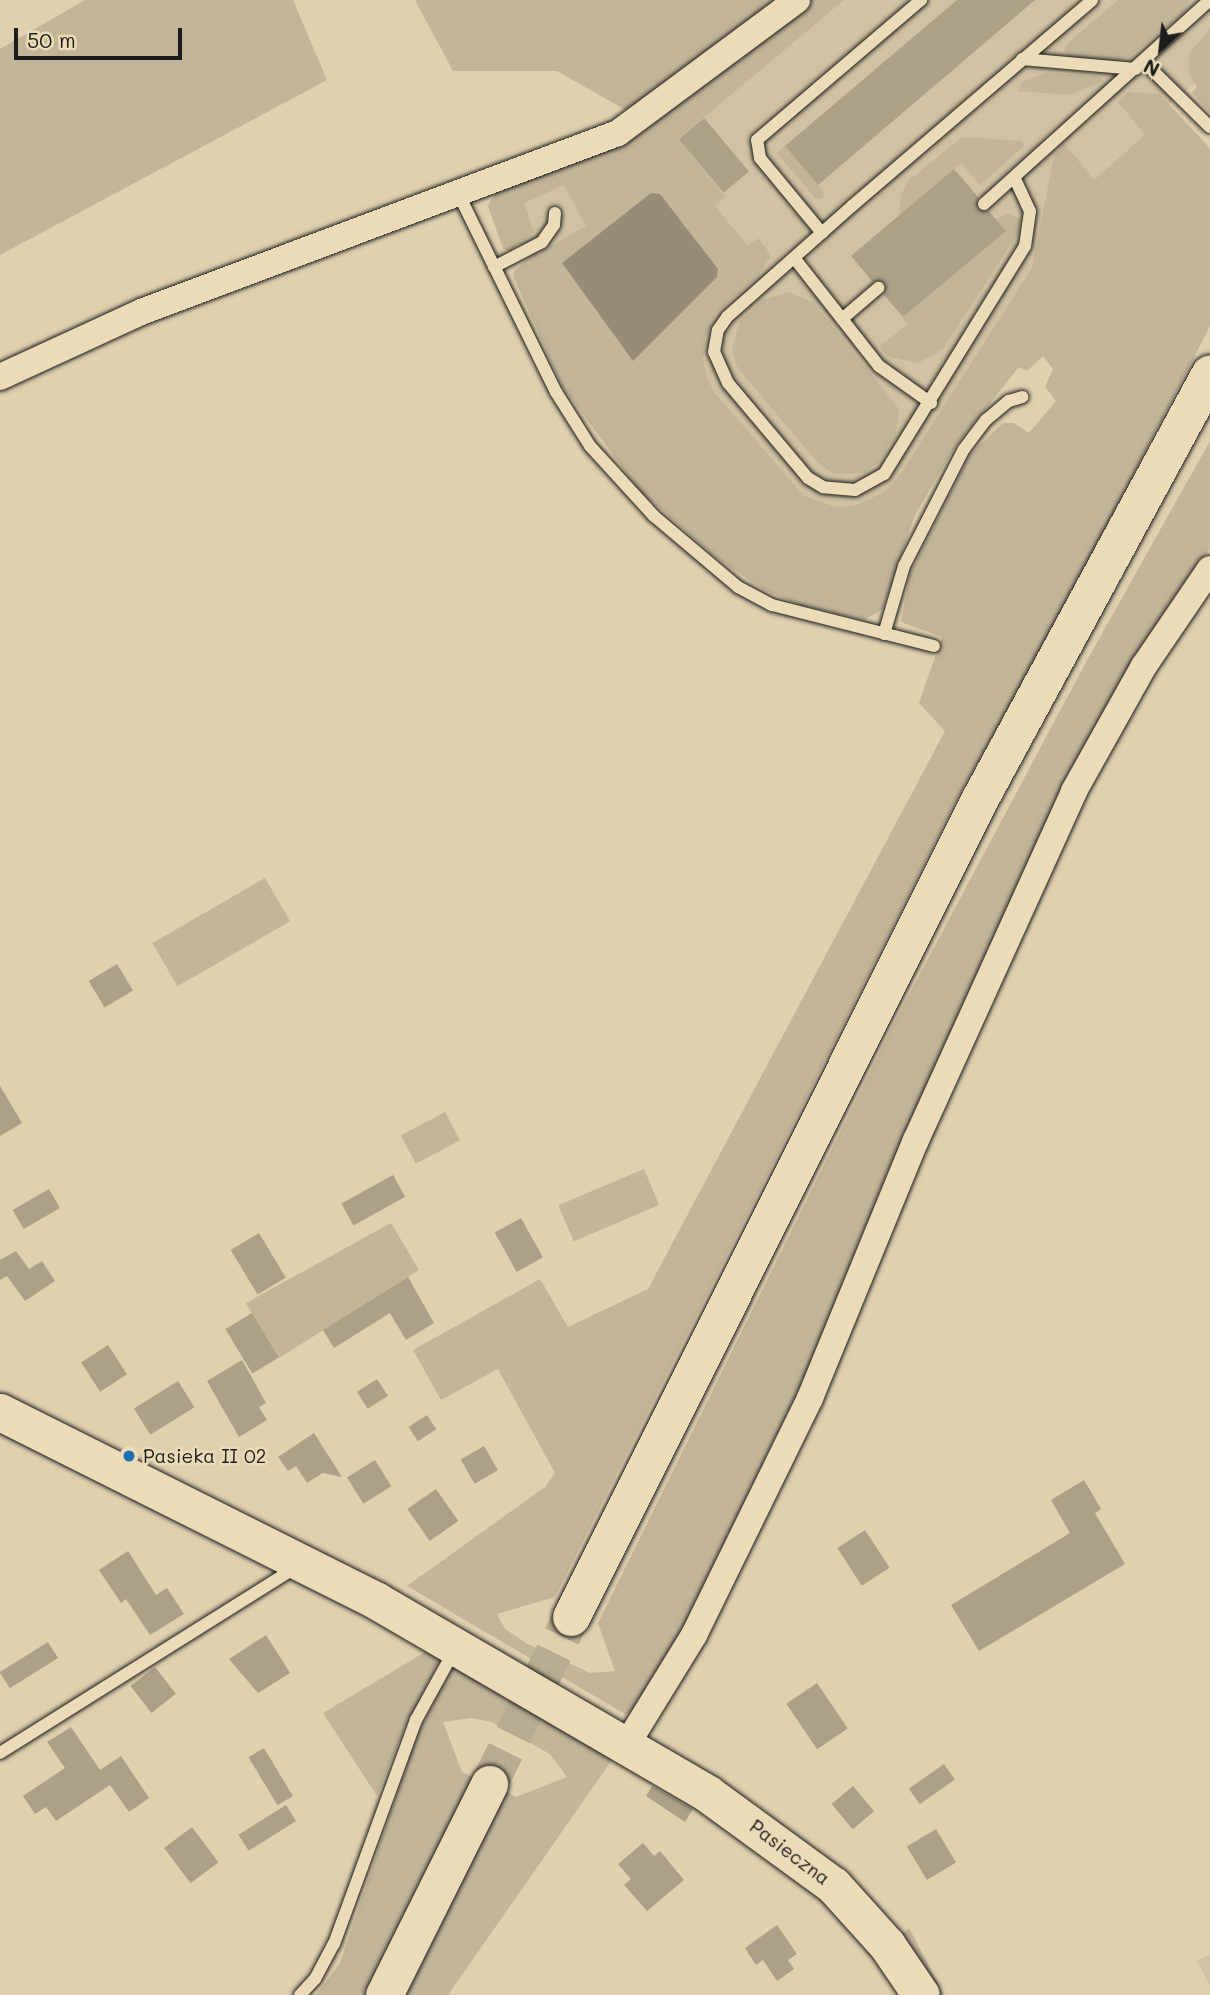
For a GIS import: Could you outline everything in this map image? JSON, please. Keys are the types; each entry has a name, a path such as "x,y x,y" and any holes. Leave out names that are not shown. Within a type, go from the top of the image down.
{"main road":[{"path":"572,1616 979,800 1210,373"},
{"name":"Pasieczna","path":"0,1412 303,1563 457,1645 628,1744 757,1826 819,1873 887,1945 920,1995"},
{"path":"384,1995 489,1784"}],"street":[{"path":"0,377 141,312 618,133 797,0"},
{"path":"628,1744 694,1635 810,1398 916,1140 1079,780 1143,666 1210,569"}],"lane":[{"path":"822,233 760,158 757,140 921,0"},
{"path":"1015,179 1030,211 1025,246 884,474 855,490 837,490 808,478 728,383 714,352 726,317 1092,0"},
{"path":"984,204 1015,179 1098,98 1141,66 1210,0"},
{"path":"1022,59 1141,66 1210,127"},
{"path":"458,193 556,393 590,446 654,516 738,587 772,605 934,646"},
{"path":"494,267 542,242 554,226 555,213"},
{"path":"795,259 879,366 930,403"},
{"path":"842,319 878,288"},
{"path":"884,634 904,566 964,449 986,420 1009,401 1022,397"},
{"path":"0,1753 303,1563"},
{"path":"300,1995 315,1979 334,1944 411,1732 457,1645"}],"shaded area":[{"path":"85,0 293,0 327,80 0,255 0,49"},
{"path":"415,0 775,0 629,112 557,71 453,71"},
{"path":"807,0 844,0 678,139 725,196 715,206 748,246 758,238 771,255 759,275 715,314 706,336 703,360 707,377 714,392 804,496 836,507 855,506 886,491 898,478 1032,268 1054,156 1064,143 1094,180 1145,135 1118,102 1127,92 1159,94 1210,148 1210,326 1060,617 955,802 555,1597 497,1614 505,1629 526,1643 590,1673 615,1671 598,1623 897,1017 1086,662 1210,441 1210,549 1149,637 937,1064 886,1176 811,1365 664,1666 633,1711 625,1714 407,1586 545,1487 555,1473 498,1369 441,1400 413,1350 540,1279 568,1327 648,1289 945,731 919,703 942,637 901,622 910,574 970,454 1003,423 1014,423 1029,433 1056,401 1045,387 1053,369 1043,356 1027,371 1019,367 955,447 915,515 883,609 864,620 800,605 764,590 718,559 640,491 562,386 514,278 514,271 527,260 586,226 564,185 524,203 534,232 510,251 503,249 488,206 496,192 587,156"},
{"path":"815,0 1210,0 1210,71 1149,121 1156,138 901,515 677,496 519,245 513,202"},
{"path":"1118,0 1190,0 1184,13 1129,57 1116,61 1069,58 1064,51 1067,44"},
{"path":"1210,29 1210,113 1192,93 1197,87 1189,75 1189,54"},
{"path":"1046,73 1099,76 1104,81 1070,95 1018,91 1022,82"},
{"path":"962,137 1022,141 1024,146 980,185 961,163 899,216 901,195 909,180"},
{"path":"785,146 825,193 822,199 816,199 777,153"},
{"path":"651,193 660,194 718,269 717,277 633,361 562,263"},
{"path":"1007,213 1020,219 1019,232 943,349 918,363 886,356 880,346 907,325 903,317 1006,231 997,219"},
{"path":"789,292 814,303 899,409 896,435 877,464 864,473 834,474 818,463 737,367 732,349 740,321 763,300"},
{"path":"265,878 290,921 177,986 152,943"},
{"path":"445,1112 460,1140 416,1164 401,1135"},
{"path":"644,1169 659,1205 574,1241 558,1205"},
{"path":"391,1223 419,1270 279,1358 246,1303"},
{"path":"427,1651 440,1660 404,1729 377,1796 323,1713"},
{"path":"455,1663 614,1757 448,1995 406,1995 507,1792 516,1797 567,1777 550,1754 492,1722 471,1718 443,1722 462,1772 475,1778 367,1995 316,1995 340,1963 417,1735"},
{"path":"909,1928 944,1995 932,1995 897,1939"},
{"path":"1210,1954 1210,1986 1197,1961"}],"building":[{"path":"957,0 1035,0 818,185 785,146"},
{"path":"704,118 749,172 724,193 679,139"},
{"path":"954,169 978,197 977,209 989,211 1006,231 903,317 884,295 885,283 872,281 851,256"},
{"path":"117,964 133,991 105,1008 89,981"},
{"path":"0,1086 22,1123 0,1136"},
{"path":"393,1175 405,1197 354,1225 341,1204"},
{"path":"49,1189 60,1208 24,1229 13,1210"},
{"path":"521,1218 543,1257 517,1272 495,1233"},
{"path":"259,1233 286,1278 257,1295 231,1250"},
{"path":"16,1251 29,1269 42,1261 55,1281 25,1301 7,1276 0,1280 0,1260"},
{"path":"408,1277 434,1323 406,1340 390,1313 334,1348 323,1330"},
{"path":"252,1313 279,1358 252,1374 225,1329"},
{"path":"108,1345 127,1374 100,1392 81,1362"},
{"path":"242,1360 266,1403 259,1407 267,1420 239,1437 207,1381"},
{"path":"377,1379 388,1396 368,1409 357,1392"},
{"path":"178,1381 194,1407 150,1435 134,1409"},
{"path":"427,1415 436,1429 418,1441 409,1427"},
{"path":"314,1433 342,1477 323,1473 307,1483 296,1466 288,1471 278,1457"},
{"path":"484,1446 498,1470 475,1484 461,1460"},
{"path":"375,1460 391,1486 363,1504 347,1477"},
{"path":"1084,1480 1101,1509 1095,1513 1125,1564 979,1651 951,1605 1070,1533 1051,1500"},
{"path":"436,1489 458,1521 430,1541 407,1509"},
{"path":"865,1530 890,1568 862,1586 837,1548"},
{"path":"128,1551 156,1595 167,1588 184,1614 150,1635 126,1599 121,1603 99,1570"},
{"path":"266,1635 290,1673 258,1693 229,1659"},
{"path":"48,1642 58,1658 10,1688 0,1672"},
{"path":"155,1667 176,1694 152,1713 131,1686"},
{"path":"817,1683 848,1729 817,1749 786,1704"},
{"path":"71,1727 100,1770 121,1756 149,1798 129,1812 110,1785 56,1821 46,1807 35,1814 23,1796 65,1768 47,1742"},
{"path":"264,1748 293,1796 277,1805 249,1757"},
{"path":"944,1764 955,1780 920,1804 909,1789"},
{"path":"652,1786 693,1809 685,1822 646,1796"},
{"path":"853,1786 874,1811 853,1829 832,1804"},
{"path":"286,1805 296,1821 249,1851 239,1835"},
{"path":"192,1827 218,1862 191,1883 164,1848"},
{"path":"936,1829 956,1862 927,1880 907,1847"},
{"path":"643,1843 654,1856 660,1851 684,1880 647,1911 624,1885 631,1879 618,1864"},
{"path":"777,1925 797,1954 788,1960 794,1969 777,1981 763,1960 756,1965 745,1948"}],"tunnel":[{"path":"489,1784 571,1617"}],"place":[{"name":"Pasieka II 02","path":"129,1456"}]}
